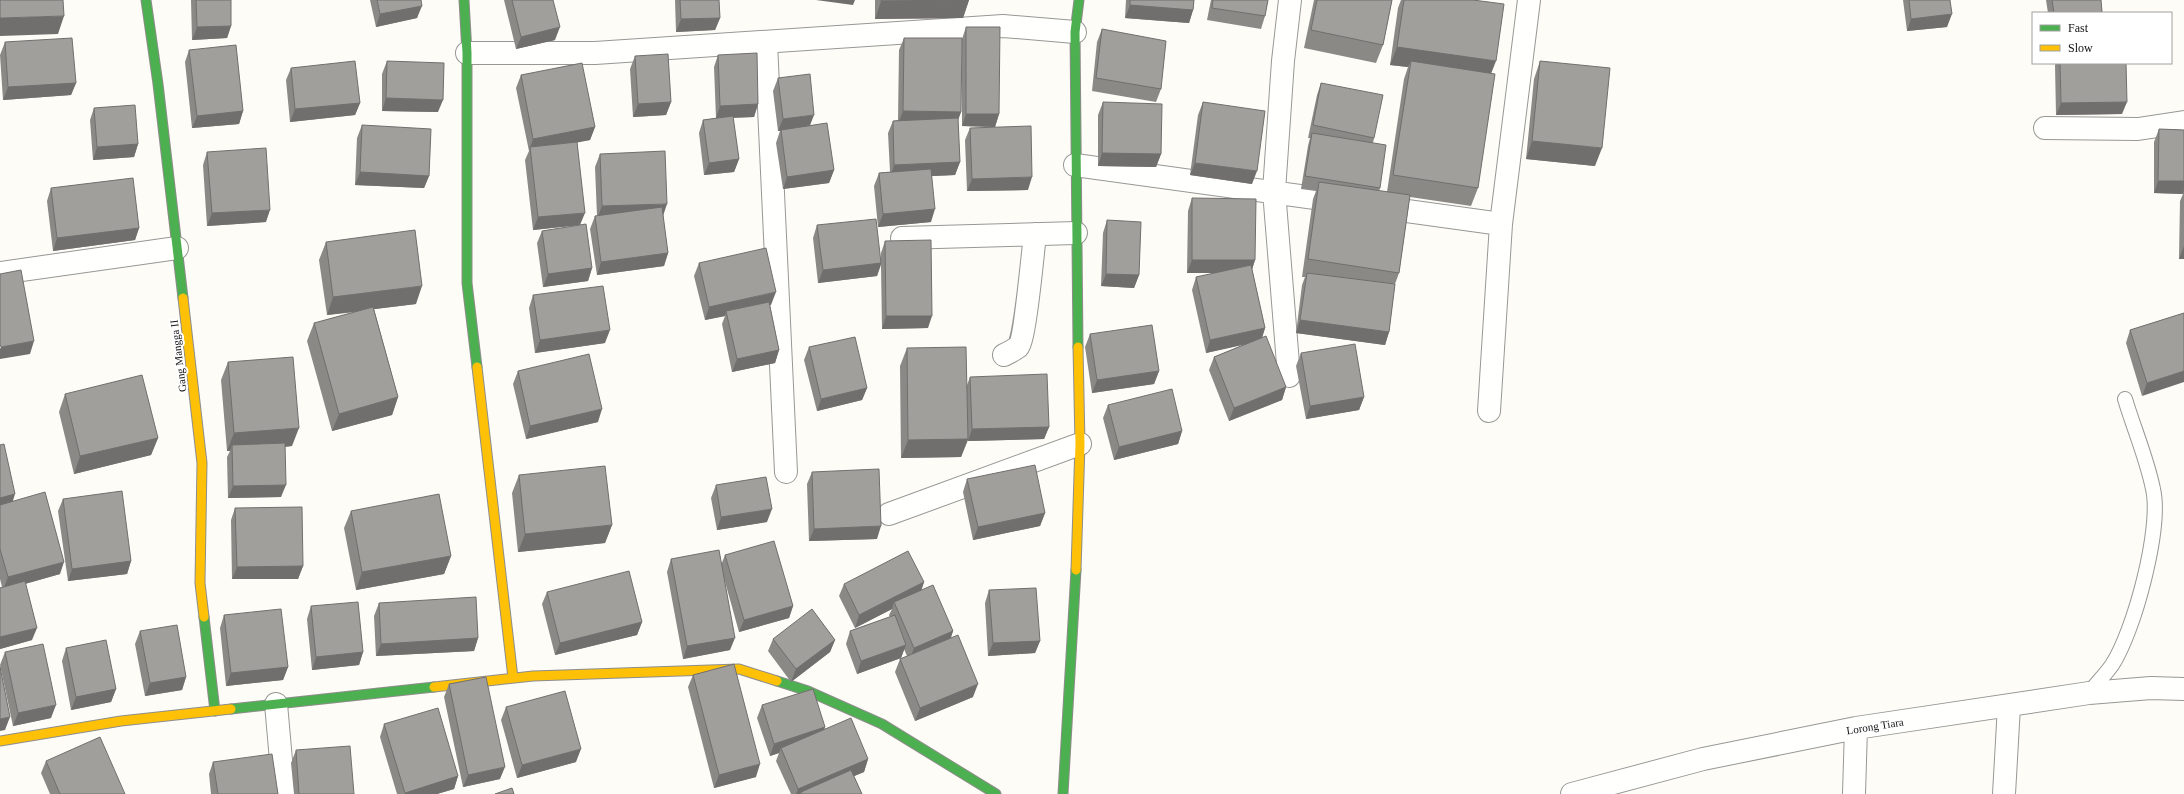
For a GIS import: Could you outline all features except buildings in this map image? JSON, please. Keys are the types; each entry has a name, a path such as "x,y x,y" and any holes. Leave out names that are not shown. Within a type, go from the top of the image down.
{"street":[{"name":"Gang Mangga II","path":"146,0 202,463 200,583 215,711"},
{"path":"464,0 467,53 468,282 513,678"},
{"path":"1063,794 1074,616 1080,444 1075,166 1075,32 1079,0"},
{"path":"1289,376 1274,191 1282,62 1290,0"},
{"path":"1489,411 1501,224 1529,0"},
{"path":"467,53 595,53 766,43 1003,26 1075,32"},
{"path":"766,43 786,472"},
{"path":"2045,128 2138,129 2184,122"},
{"path":"1075,166 1274,191 1501,224"},
{"path":"902,238 1076,233"},
{"path":"1004,355 1018,347 1024,332 1027,288 1035,234"},
{"path":"0,273 177,248"},
{"path":"889,514 1080,444"},
{"path":"0,740 121,721 513,678 739,669 808,692 882,724 996,794"},
{"name":"Lorong Tiara","path":"1572,794 1703,759 1856,728 2089,693 2151,688 2184,689"},
{"path":"276,704 284,794"},
{"path":"2004,794 2009,706"},
{"path":"1854,794 1856,728"}],"lane":[{"path":"2089,693 2112,664 2124,638 2140,597 2153,539 2154,491 2125,399"}],"traffic: fast":[{"path":"146,0 158,84 183,298"},
{"path":"464,0 467,53 467,283 477,367"},
{"path":"1078,347 1075,32 1079,0"},
{"path":"1063,794 1076,570"},
{"path":"204,617 215,711"},
{"path":"777,681 808,691 882,724 996,794"},
{"path":"231,709 434,687"}],"traffic: slow":[{"path":"183,298 202,463 200,583 204,617"},
{"path":"1076,570 1080,444 1078,347"},
{"path":"477,367 513,678"},
{"path":"434,687 533,676 739,669 777,681"},
{"path":"0,741 121,721 231,709"}]}
